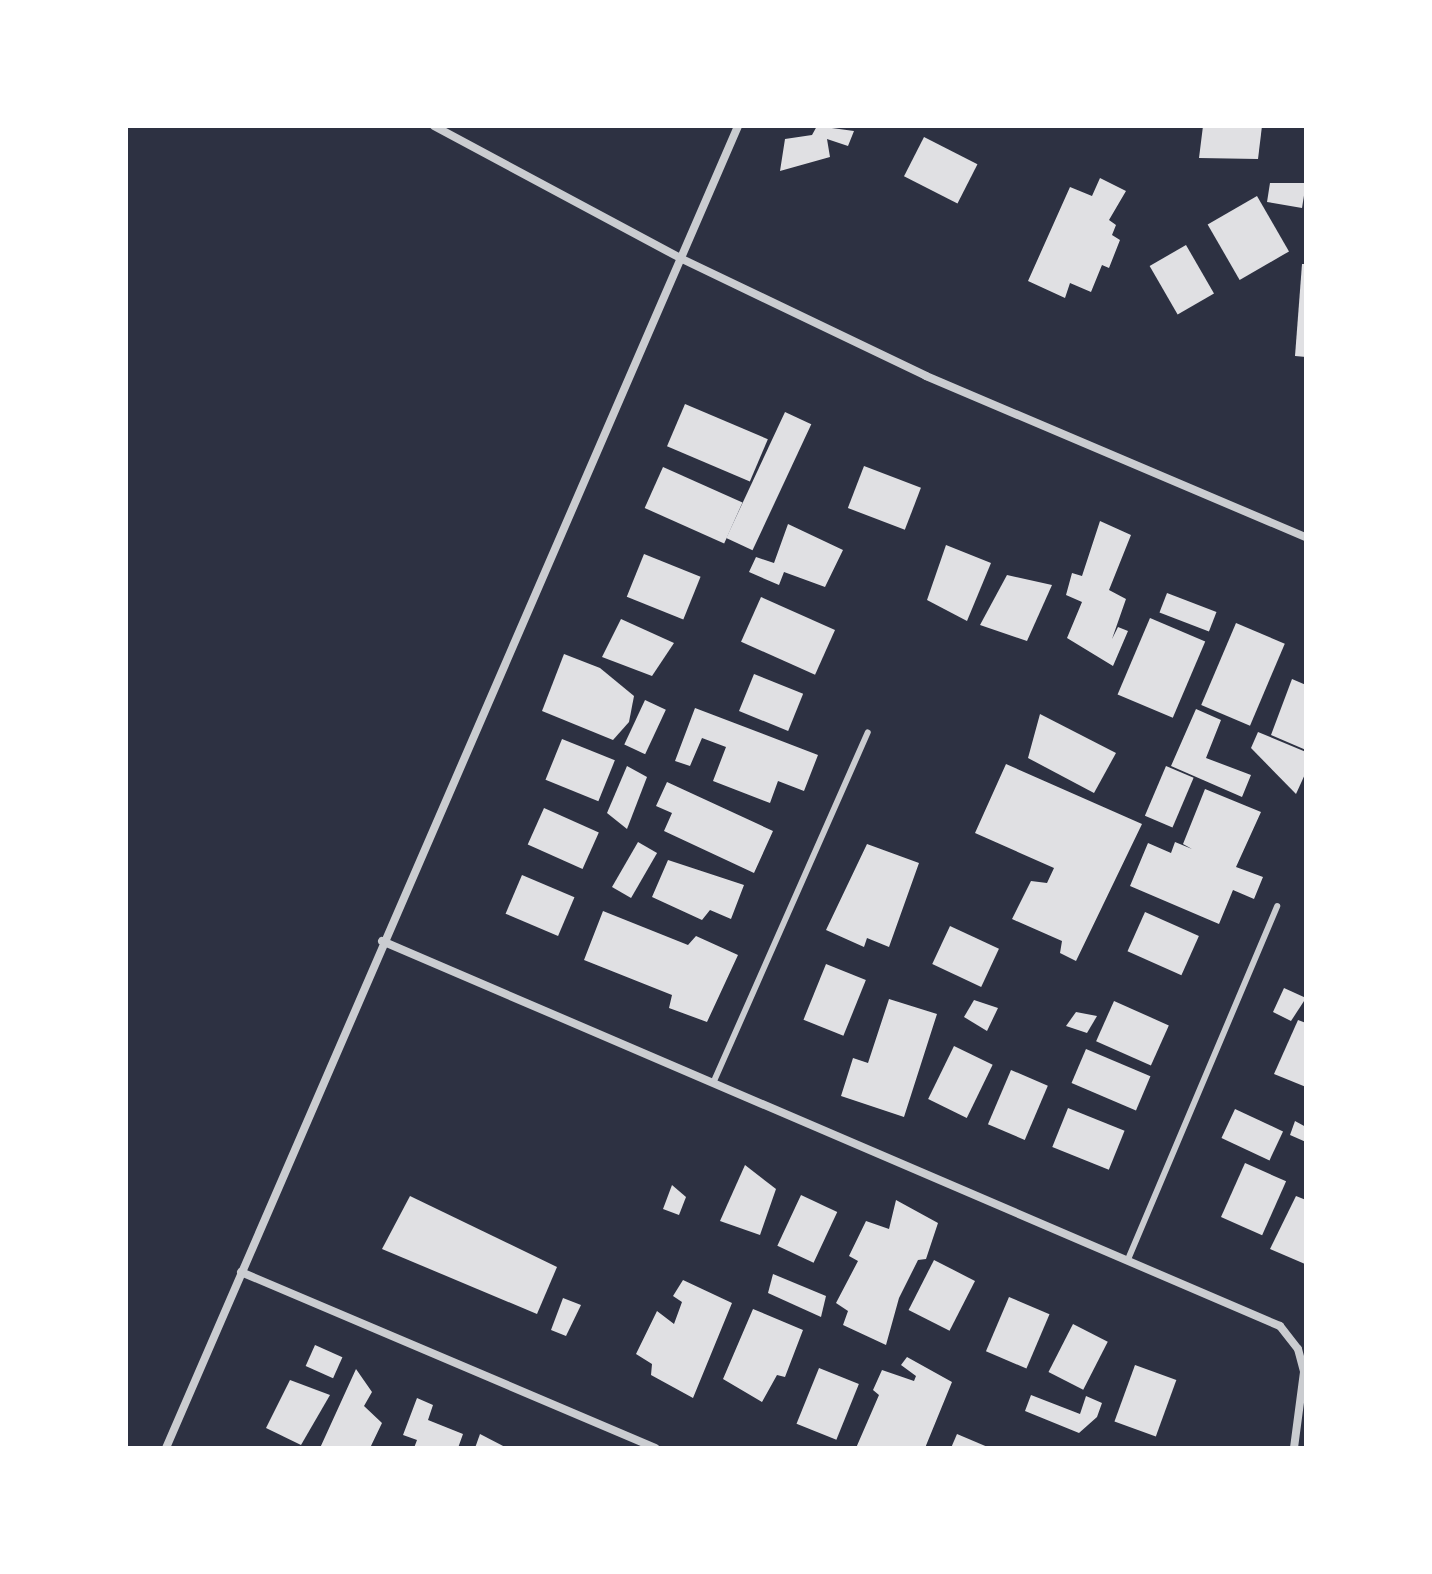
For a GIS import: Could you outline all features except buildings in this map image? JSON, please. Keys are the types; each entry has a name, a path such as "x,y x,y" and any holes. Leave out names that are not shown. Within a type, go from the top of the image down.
{"street":[{"path":"434,126 680,258 926,376 1306,537"},
{"path":"166,1448 382,941 738,126"},
{"path":"382,941 1129,1257 1280,1326 1298,1349 1304,1372 1294,1448"},
{"path":"241,1272 655,1448"}],"lane":[{"path":"714,1081 868,732"},
{"path":"1129,1257 1277,906"}]}
